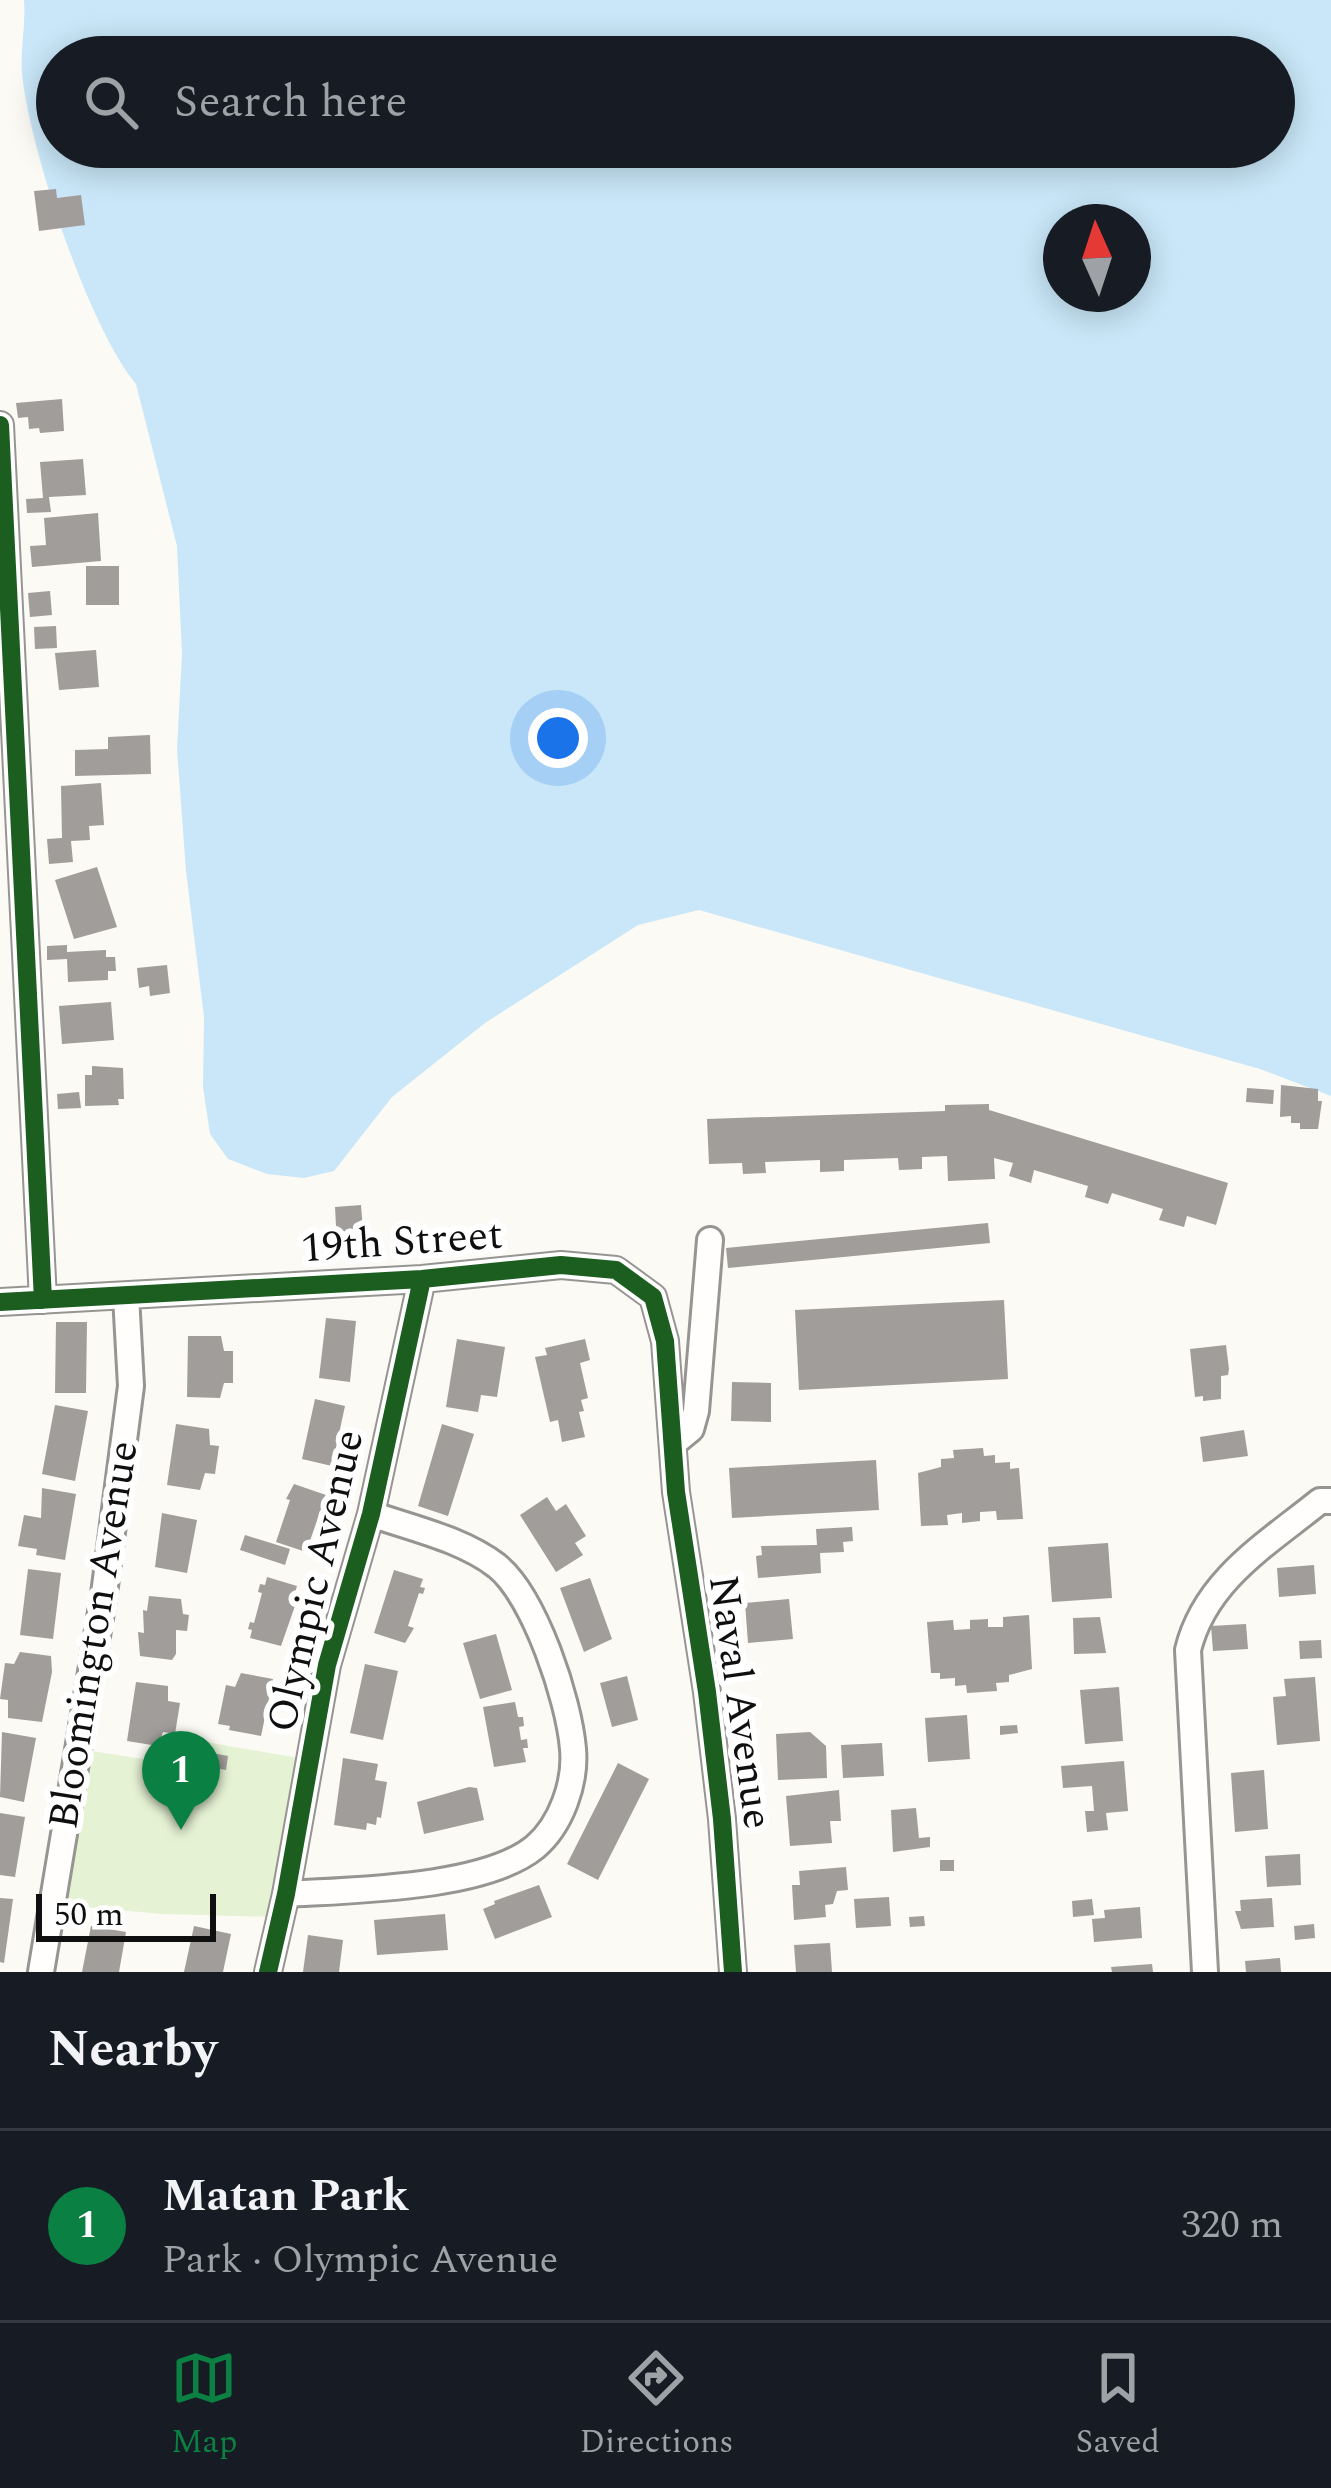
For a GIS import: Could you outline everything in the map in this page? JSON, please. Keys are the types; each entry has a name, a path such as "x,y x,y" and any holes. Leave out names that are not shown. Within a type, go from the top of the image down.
{"street":[{"path":"0,425 43,1300"},
{"name":"Naval Avenue","path":"710,1240 696,1411 691,1429 674,1443 676,1492 722,1819 733,1972"},
{"name":"19th Street","path":"0,1302 422,1279 561,1265 616,1270 652,1297 665,1341 674,1443"},
{"name":"Olympic Avenue","path":"268,1972 327,1665 370,1514 422,1279"},
{"name":"Bloomington Avenue","path":"41,1972 104,1594 131,1386 126,1296"},
{"path":"1205,1972 1188,1650 1196,1618 1226,1576 1320,1501 1331,1501"},
{"path":"286,1894 434,1881 506,1863 532,1850 556,1823 571,1776 574,1750 562,1699 532,1615 508,1577 472,1552 370,1514"}],"green space":[{"path":"194,1740 310,1760 280,1917 163,1914 52,1904 78,1749 189,1766"}],"water":[{"path":"24,0 1331,0 1331,1096 1260,1069 699,910 638,925 485,1023 392,1097 334,1171 304,1178 267,1174 228,1159 210,1134 203,1087 204,1017 177,749 182,654 177,546 136,384 99,322 42,168 1295,168 1295,36 36,36 36,146 22,74"}],"building":[{"path":"56,189 57,198 81,195 85,225 39,231 34,191"},
{"path":"62,399 64,431 40,433 39,428 29,429 28,417 18,418 16,403"},
{"path":"83,459 86,495 49,497 51,512 27,513 26,499 43,498 40,462"},
{"path":"98,513 101,561 32,567 30,546 46,545 44,518"},
{"path":"86,566 119,566 119,605 86,605"},
{"path":"50,591 52,615 30,617 28,593"},
{"path":"56,626 57,648 35,649 34,627"},
{"path":"96,650 99,687 59,690 55,653"},
{"path":"150,735 151,774 75,776 75,750 108,749 108,737"},
{"path":"101,783 104,825 89,826 90,840 71,841 73,862 49,864 47,839 62,838 61,786"},
{"path":"97,867 117,927 74,939 55,880"},
{"path":"67,945 67,952 106,950 106,957 115,957 116,971 108,971 108,980 68,982 67,959 47,960 47,946"},
{"path":"167,965 170,993 150,996 149,986 139,988 137,968"},
{"path":"111,1002 114,1040 62,1044 59,1006"},
{"path":"92,1066 123,1068 124,1099 118,1099 119,1105 85,1106 85,1075 92,1075"},
{"path":"1281,1085 1318,1089 1318,1101 1322,1101 1318,1129 1300,1129 1300,1123 1291,1123 1291,1116 1280,1117"},
{"path":"1247,1088 1274,1090 1273,1104 1246,1102"},
{"path":"79,1092 81,1108 58,1109 57,1094"},
{"path":"989,1104 989,1110 1228,1183 1216,1225 1187,1216 1184,1227 1159,1220 1163,1209 1112,1193 1108,1204 1085,1197 1088,1186 1034,1170 1031,1183 1009,1176 1013,1163 994,1158 995,1179 948,1181 947,1156 922,1157 922,1169 899,1170 898,1158 844,1160 844,1171 820,1172 820,1160 765,1162 766,1173 743,1174 742,1163 709,1164 707,1119 945,1111 945,1105"},
{"path":"361,1205 364,1242 337,1244 335,1207"},
{"path":"988,1223 990,1243 728,1268 726,1248"},
{"path":"1004,1300 1008,1379 799,1390 795,1310"},
{"path":"326,1318 356,1321 350,1382 319,1378"},
{"path":"56,1322 87,1322 86,1393 55,1393"},
{"path":"188,1336 221,1336 224,1351 233,1351 233,1383 224,1383 220,1398 187,1397"},
{"path":"457,1339 505,1347 497,1397 481,1395 478,1412 446,1407"},
{"path":"585,1339 590,1360 580,1363 588,1398 581,1400 584,1411 579,1412 585,1437 562,1442 558,1420 550,1422 535,1357 547,1355 545,1348"},
{"path":"1226,1345 1229,1369 1228,1375 1221,1376 1221,1399 1195,1397 1190,1349"},
{"path":"732,1382 771,1383 771,1422 731,1421"},
{"path":"315,1399 345,1406 332,1466 302,1459"},
{"path":"55,1405 88,1411 75,1481 42,1474"},
{"path":"176,1424 209,1429 210,1445 219,1446 215,1474 205,1473 200,1490 167,1485"},
{"path":"442,1424 474,1434 448,1516 418,1506"},
{"path":"1244,1430 1248,1456 1203,1462 1200,1437"},
{"path":"983,1448 984,1456 995,1455 995,1463 1010,1462 1010,1469 1019,1468 1023,1519 997,1520 996,1511 980,1512 980,1521 962,1523 962,1513 947,1515 948,1525 921,1526 918,1473 941,1467 941,1459 954,1458 953,1450"},
{"path":"876,1460 879,1510 732,1518 729,1468"},
{"path":"294,1484 326,1495 306,1552 276,1542"},
{"path":"42,1488 76,1494 65,1560 18,1546 24,1515 41,1518"},
{"path":"547,1497 556,1511 566,1504 586,1536 575,1543 583,1555 556,1572 520,1515"},
{"path":"162,1513 197,1520 187,1573 155,1567"},
{"path":"852,1527 853,1541 843,1542 844,1552 820,1553 821,1573 758,1578 756,1556 762,1555 761,1546 817,1545 816,1529"},
{"path":"245,1535 290,1549 285,1565 240,1550"},
{"path":"1108,1543 1112,1598 1052,1602 1048,1547"},
{"path":"1314,1565 1316,1594 1279,1597 1277,1568"},
{"path":"28,1569 61,1573 53,1639 20,1635"},
{"path":"394,1570 423,1579 420,1587 425,1588 419,1593 408,1626 414,1628 405,1643 374,1633"},
{"path":"267,1577 297,1586 281,1646 250,1638 252,1630 248,1629 262,1593 258,1592 260,1584 265,1585"},
{"path":"590,1578 612,1639 584,1652 560,1588"},
{"path":"149,1596 181,1599 183,1614 189,1615 187,1631 176,1630 172,1660 140,1656 138,1632 144,1633 143,1610 147,1611"},
{"path":"789,1599 793,1639 748,1643 745,1603"},
{"path":"1029,1615 1032,1669 1009,1675 1009,1682 996,1683 997,1691 967,1693 966,1685 955,1686 955,1678 940,1679 940,1673 931,1673 927,1622 953,1620 954,1630 970,1629 970,1620 988,1619 988,1627 1003,1627 1003,1617"},
{"path":"1100,1617 1106,1653 1074,1654 1073,1618"},
{"path":"1246,1624 1248,1649 1213,1651 1211,1626"},
{"path":"496,1634 512,1690 480,1699 463,1643"},
{"path":"1321,1640 1322,1658 1300,1659 1299,1641"},
{"path":"20,1652 51,1656 42,1722 8,1718 8,1700 0,1699 5,1663 14,1664"},
{"path":"365,1664 398,1671 383,1740 350,1733"},
{"path":"241,1673 273,1679 261,1736 218,1724 226,1685 235,1687"},
{"path":"627,1676 638,1720 612,1727 600,1683"},
{"path":"1315,1677 1320,1741 1277,1745 1273,1697 1286,1696 1284,1679"},
{"path":"136,1682 168,1686 168,1701 180,1703 175,1734 163,1732 158,1746 127,1741"},
{"path":"1119,1687 1123,1741 1085,1744 1080,1690"},
{"path":"515,1702 518,1717 523,1717 524,1726 519,1727 521,1740 527,1739 528,1748 523,1748 526,1762 494,1767 483,1707"},
{"path":"967,1715 970,1759 928,1762 925,1718"},
{"path":"1017,1725 1018,1733 1000,1735 1000,1726"},
{"path":"2,1732 36,1738 24,1802 0,1797"},
{"path":"810,1732 826,1746 827,1778 778,1780 776,1734"},
{"path":"882,1743 884,1776 843,1778 841,1745"},
{"path":"206,1752 228,1756 226,1770 204,1766"},
{"path":"343,1758 378,1764 375,1780 387,1782 381,1818 377,1817 376,1825 367,1823 366,1830 334,1825"},
{"path":"1124,1761 1128,1811 1106,1813 1108,1830 1087,1832 1085,1811 1094,1811 1092,1786 1063,1788 1061,1766"},
{"path":"618,1763 649,1779 598,1880 567,1864"},
{"path":"1264,1770 1268,1829 1235,1832 1231,1773"},
{"path":"477,1788 484,1820 424,1834 417,1802"},
{"path":"839,1790 841,1821 830,1821 832,1843 790,1846 786,1796"},
{"path":"916,1808 919,1838 930,1837 930,1847 893,1852 891,1810"},
{"path":"0,1813 25,1817 15,1877 0,1875"},
{"path":"1300,1854 1301,1885 1267,1887 1265,1856"},
{"path":"940,1860 954,1860 954,1871 940,1871"},
{"path":"846,1867 848,1890 837,1891 833,1904 825,1905 826,1917 794,1920 792,1885 800,1885 799,1871"},
{"path":"539,1885 552,1917 495,1939 483,1909"},
{"path":"889,1897 891,1926 856,1928 854,1899"},
{"path":"0,1898 13,1899 4,1963 0,1962"},
{"path":"1272,1898 1274,1927 1241,1929 1235,1911 1241,1911 1240,1900"},
{"path":"1092,1899 1094,1915 1073,1917 1072,1901"},
{"path":"1140,1907 1142,1938 1094,1942 1092,1919 1105,1918 1104,1910"},
{"path":"445,1914 448,1950 377,1955 374,1920"},
{"path":"924,1916 925,1926 910,1927 909,1917"},
{"path":"1314,1924 1315,1938 1295,1940 1294,1926"},
{"path":"91,1926 126,1932 119,1972 82,1972"},
{"path":"194,1926 231,1934 223,1972 184,1972"},
{"path":"308,1935 343,1940 339,1972 303,1972"},
{"path":"830,1943 832,1972 796,1972 794,1945"},
{"path":"1280,1958 1281,1972 1246,1972 1245,1961"},
{"path":"1152,1964 1153,1972 1112,1972 1111,1967"}],"cycle path":[{"path":"0,425 43,1300"},
{"path":"0,1302 422,1279 561,1265 616,1270 653,1297 665,1341 676,1492 707,1692 733,1972"},
{"path":"268,1972 327,1665 371,1514 422,1279"}],"place":[{"name":"Matan Park","path":"181,1830"}]}
